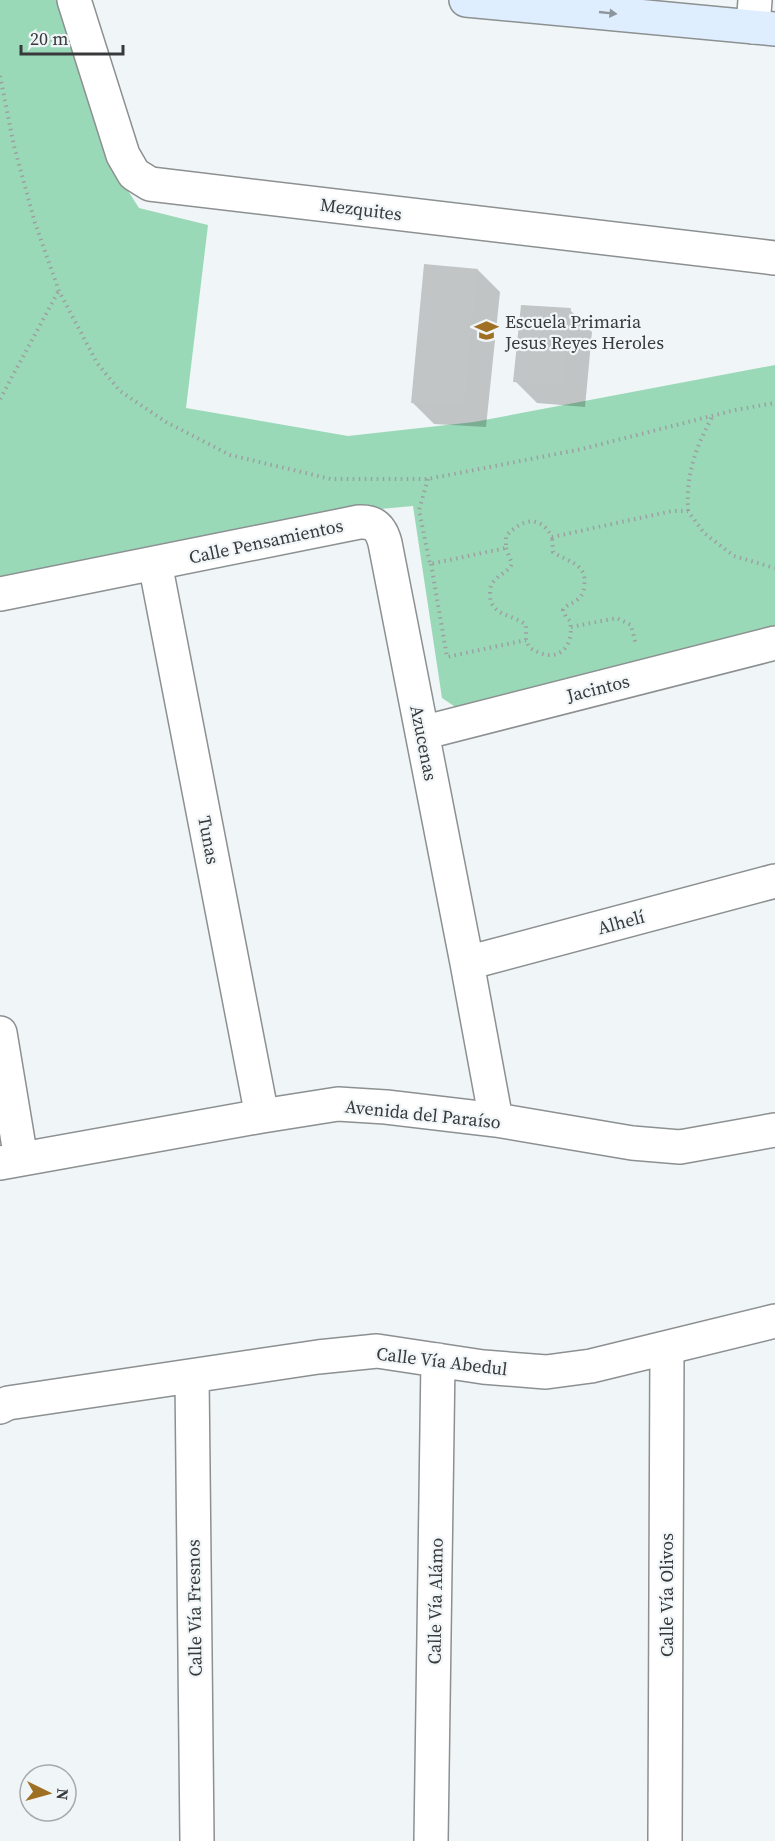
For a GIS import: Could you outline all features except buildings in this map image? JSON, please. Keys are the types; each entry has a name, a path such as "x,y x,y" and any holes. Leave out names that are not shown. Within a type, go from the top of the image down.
{"street":[{"name":"Mezquites","path":"74,0 123,155 134,174 150,184 775,258"},
{"path":"466,0 761,19"},
{"name":"Calle Pensamientos","path":"0,594 359,522 368,521 376,525"},
{"name":"Azucenas","path":"376,525 382,532 385,543 496,1120"},
{"name":"Tunas","path":"155,564 262,1116"},
{"name":"Jacintos","path":"422,733 775,643"},
{"name":"Alhelí","path":"467,963 775,881"},
{"path":"0,1033 10,1161"},
{"name":"Avenida del Paraíso","path":"10,1161 338,1104 386,1107 496,1120 632,1143 680,1147 775,1130"},
{"name":"Calle Vía Abedul","path":"0,1407 8,1403 318,1357 377,1351 483,1367 546,1372 591,1366 775,1321"},
{"name":"Calle Vía Olivos","path":"666,1841 667,1349"},
{"name":"Calle Vía Alámo","path":"432,1841 438,1360"},
{"name":"Calle Vía Fresnos","path":"192,1376 197,1841"}],"path":[{"path":"0,76 14,146 35,223 59,291 97,363 120,391 165,422 230,455 331,479 428,479 582,449 712,416 775,403"},
{"path":"0,399 59,291"},
{"path":"712,416 692,461 687,489 688,510 704,533 734,556 775,568"},
{"path":"428,479 419,510 447,657 526,640"},
{"path":"552,537 672,511 688,510"},
{"path":"522,522 533,522 546,527 552,537 553,552 583,570 584,590 579,598 567,605 564,610 571,627 569,643 556,655 545,656 529,647 525,625 518,618 507,617 496,610 490,598 490,587 495,579 508,571 512,564 506,548 506,536 514,526 522,522"},
{"path":"430,564 506,548"},
{"path":"571,627 617,618 631,625 643,677"}],"green space":[{"path":"0,0 69,0 123,183 139,208 208,225 186,408 348,436 474,422 775,365 775,627 457,708 442,698 413,506 316,515 0,583"}],"place":[{"name":"Escuela Primaria Jesus Reyes Heroles","path":"487,331"}]}
